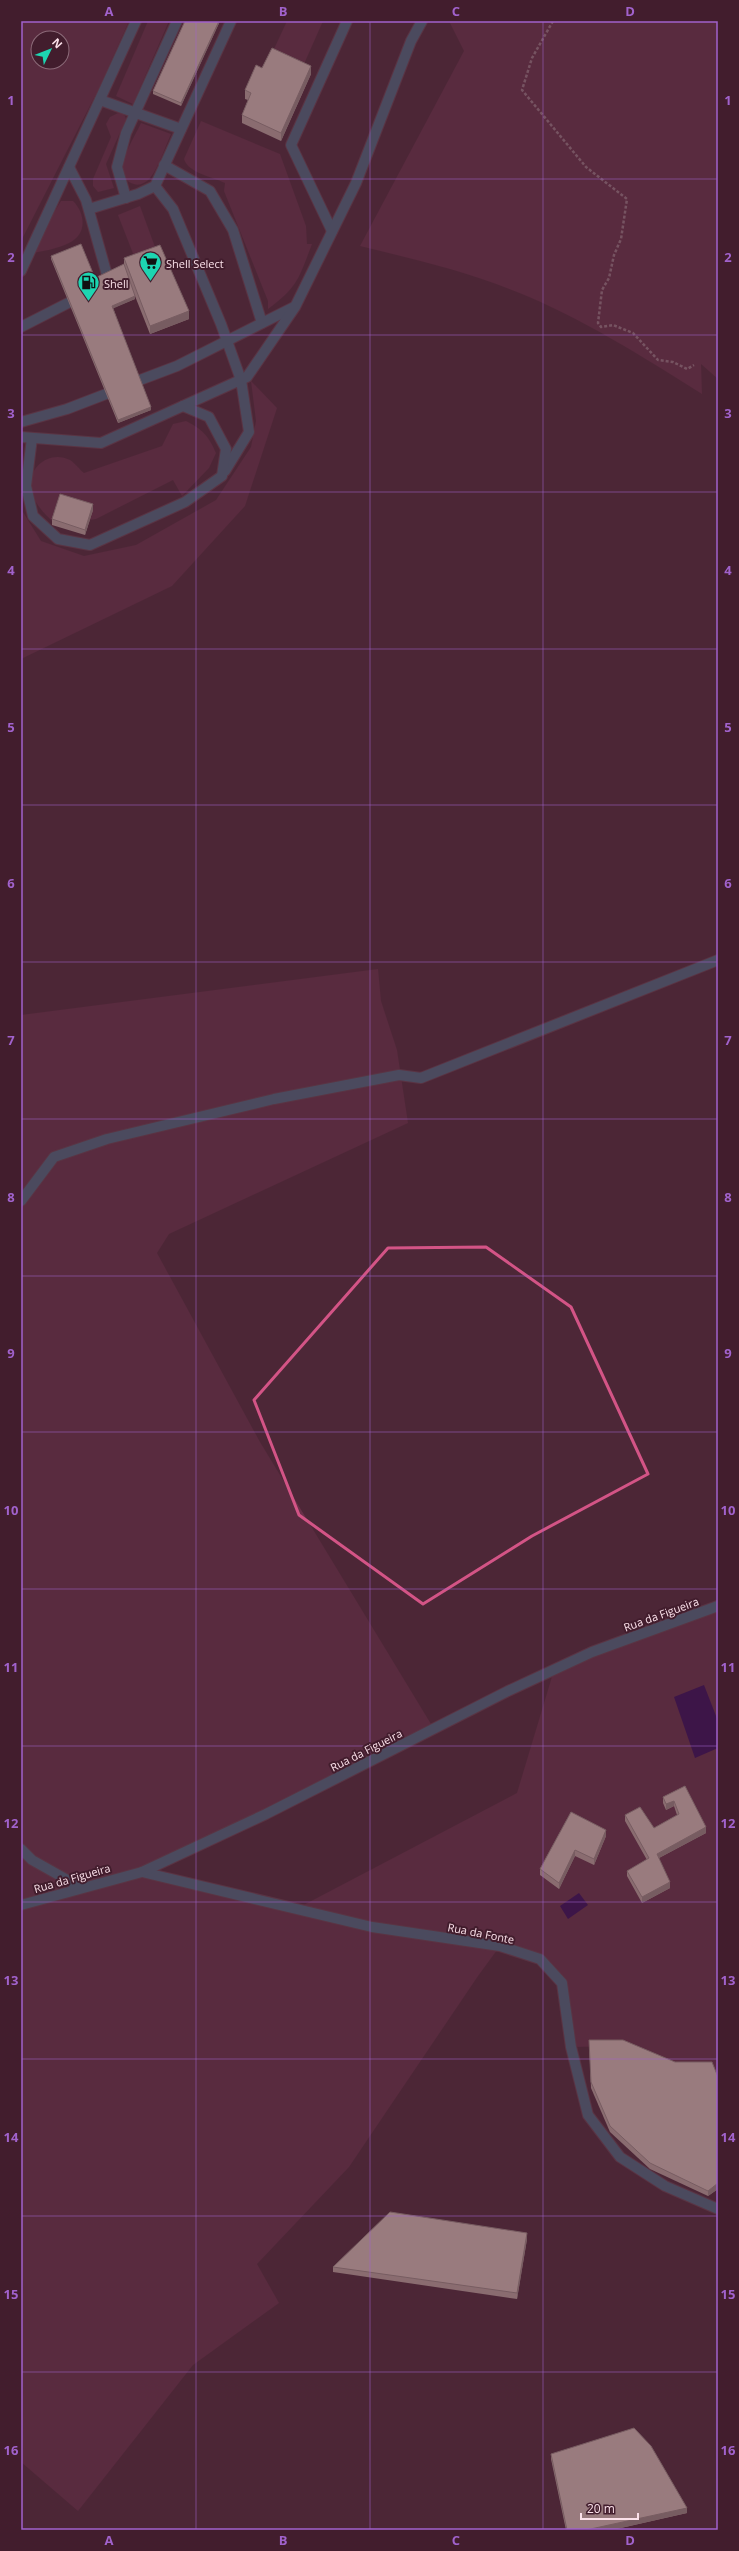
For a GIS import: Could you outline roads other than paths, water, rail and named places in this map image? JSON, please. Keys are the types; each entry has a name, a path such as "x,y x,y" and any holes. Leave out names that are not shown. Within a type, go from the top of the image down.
{"street":[{"path":"21,271 136,21"},
{"path":"126,198 117,167 126,133 177,21"},
{"path":"89,208 126,198 155,186 231,21"},
{"path":"332,231 291,145 347,21"},
{"path":"21,438 101,443 247,376 295,307 356,183 411,41 422,21"},
{"path":"100,100 181,129"},
{"path":"164,165 210,191 233,230 262,323"},
{"path":"69,167 89,208 107,275"},
{"path":"32,438 26,486 33,516 58,539 90,545 185,502 222,476 249,432 241,380 173,209 155,186"},
{"path":"21,326 68,303"},
{"path":"140,380 177,366 295,307"},
{"path":"21,422 67,409 106,394"},
{"path":"183,406 209,417 226,449 222,476"},
{"path":"21,1201 54,1157 107,1140 274,1099 399,1075 422,1078 718,960"},
{"name":"Rua da Figueira","path":"21,1905 80,1887 142,1872 266,1814 508,1691 592,1652 718,1606"},
{"path":"21,1849 32,1860 80,1887"},
{"name":"Rua da Fonte","path":"142,1872 372,1927 500,1946 540,1959 562,1983 571,2047 588,2115 620,2156 665,2186 718,2209"}],"place":[{"name":"Shell Select","path":"151,282"},
{"name":"Shell","path":"89,302"}]}
